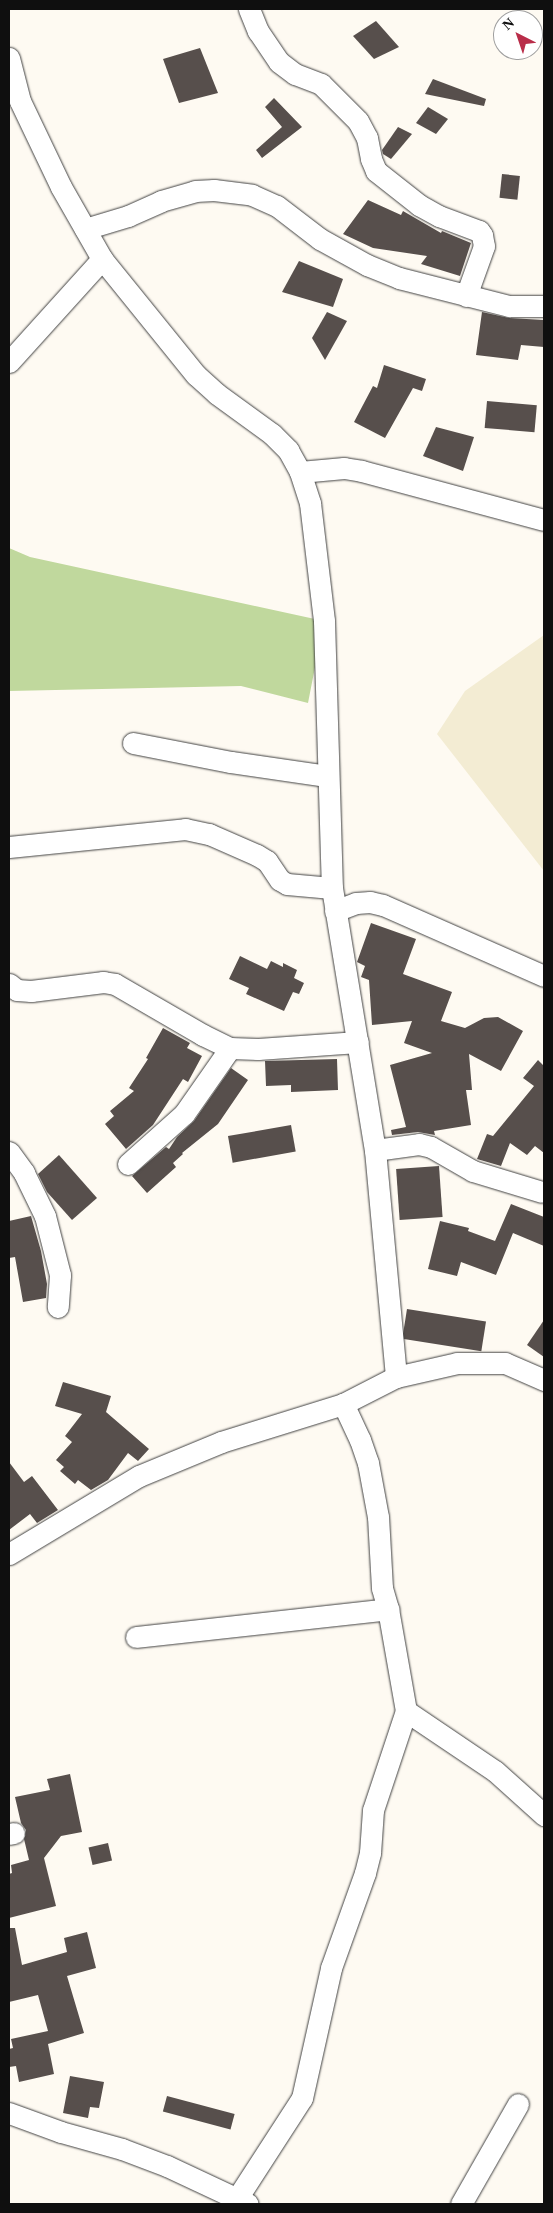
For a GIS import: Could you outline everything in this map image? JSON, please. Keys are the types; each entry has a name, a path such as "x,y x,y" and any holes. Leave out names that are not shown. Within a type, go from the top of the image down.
{"street":[{"path":"249,9 258,31 279,62 295,74 320,84 358,121 368,138 371,159 376,171 419,205 439,216 479,231 482,235 484,246 466,296"},
{"path":"9,58 14,102 102,259 196,375 217,394 272,434 288,450 300,472 310,504 324,620 327,776 332,888 376,1150 396,1377"},
{"path":"85,229 128,216 160,201 195,191 214,190 252,195 277,206 320,239 367,265 399,278 509,306 544,306"},
{"path":"9,362 102,259"},
{"path":"300,472 344,468 362,471 544,520"},
{"path":"133,742 231,762 327,776"},
{"path":"9,847 185,829 209,834 257,855 267,861 280,880 286,884 332,888"},
{"path":"335,911 356,903 370,902 383,905 544,976"},
{"path":"9,984 17,990 31,991 102,982 115,984 203,1035 230,1048 258,1049 358,1042"},
{"path":"128,1164 184,1114 230,1048"},
{"path":"376,1150 419,1144 431,1147 473,1171 542,1192"},
{"path":"9,1152 24,1173 45,1216 60,1275 58,1308"},
{"path":"9,1554 139,1476 221,1442 343,1404 396,1377 456,1363 505,1363 544,1380"},
{"path":"9,2113 61,2132 168,2166 242,2202 302,2098 331,1968 365,1873 370,1853 373,1810 406,1711 388,1609 382,1588 378,1517 368,1463 360,1440 343,1404"},
{"path":"136,1637 388,1609"},
{"path":"406,1711 495,1771 544,1815"},
{"path":"461,2204 518,2104"}],"shaded area":[{"path":"544,635 544,871 437,734 465,691"}],"green space":[{"path":"9,548 30,557 324,621 308,703 241,686 9,691"}],"building":[{"path":"376,21 399,47 374,59 353,36"},
{"path":"200,48 218,93 179,103 163,59"},
{"path":"433,79 486,99 484,106 425,94"},
{"path":"274,98 302,127 262,158 256,150 282,127 265,107"},
{"path":"428,107 448,119 436,134 416,123"},
{"path":"398,127 412,134 391,159 383,154 382,150"},
{"path":"502,174 520,176 517,200 499,198"},
{"path":"368,200 401,215 403,211 441,233 442,231 471,243 460,276 421,264 427,256 373,248 343,234"},
{"path":"299,261 343,279 333,307 282,292"},
{"path":"327,312 347,321 325,360 312,338"},
{"path":"482,312 509,318 544,320 544,347 521,345 518,360 476,355"},
{"path":"384,365 426,379 422,391 413,388 385,438 354,422 373,386 377,388"},
{"path":"487,401 537,405 534,432 485,428"},
{"path":"436,427 474,437 463,471 423,456"},
{"path":"371,923 416,939 403,974 452,992 441,1021 465,1028 484,1018 498,1017 523,1031 501,1071 469,1054 472,1090 466,1090 471,1125 434,1131 435,1135 418,1132 392,1135 391,1130 406,1127 390,1065 432,1053 404,1043 412,1021 372,1025 369,980 361,977 365,966 357,962"},
{"path":"240,956 267,969 271,961 283,967 283,963 297,970 294,978 304,983 299,994 293,992 284,1011 246,994 249,988 229,979"},
{"path":"163,1028 190,1043 187,1048 202,1056 188,1082 183,1079 153,1125 126,1149 105,1124 114,1116 110,1111 134,1091 129,1088 148,1059 146,1058"},
{"path":"337,1059 338,1090 291,1092 291,1085 266,1086 265,1061"},
{"path":"538,1060 544,1066 544,1153 535,1146 527,1155 510,1143 501,1166 477,1159 487,1134 493,1136 534,1086 523,1078"},
{"path":"231,1068 248,1080 218,1124 182,1153 173,1163 176,1167 147,1193 132,1176 166,1147 169,1149 177,1137 194,1121"},
{"path":"291,1125 296,1152 233,1163 228,1136"},
{"path":"59,1155 97,1198 72,1220 47,1192 38,1174"},
{"path":"439,1166 443,1217 400,1220 396,1169"},
{"path":"511,1204 544,1217 544,1246 513,1233 496,1275 461,1262 457,1276 428,1269 440,1221 469,1228 468,1231 495,1241"},
{"path":"31,1216 41,1251 47,1284 46,1298 23,1302 15,1257 9,1258 9,1221"},
{"path":"407,1309 486,1322 481,1351 402,1339"},
{"path":"544,1320 544,1357 527,1345"},
{"path":"63,1382 111,1396 106,1412 149,1449 138,1461 128,1453 108,1480 91,1490 78,1480 75,1484 60,1471 64,1467 56,1460 72,1442 65,1436 82,1414 55,1406"},
{"path":"9,1462 24,1482 32,1476 58,1510 37,1523 30,1514 9,1530"},
{"path":"70,1774 82,1832 61,1836 44,1858 56,1906 9,1918 9,1874 12,1873 11,1865 29,1860 24,1839 26,1830 21,1823 15,1797 50,1790 47,1779"},
{"path":"108,1843 112,1861 93,1865 89,1847"},
{"path":"9,1928 15,1928 22,1965 67,1952 64,1938 87,1932 96,1968 67,1976 84,2033 48,2044 54,2074 19,2082 16,2066 9,2067 9,2049 13,2048 11,2039 48,2031 38,1995 9,2002"},
{"path":"70,2076 104,2082 99,2108 90,2107 88,2118 63,2113"},
{"path":"167,2096 235,2114 230,2130 163,2111"}]}
